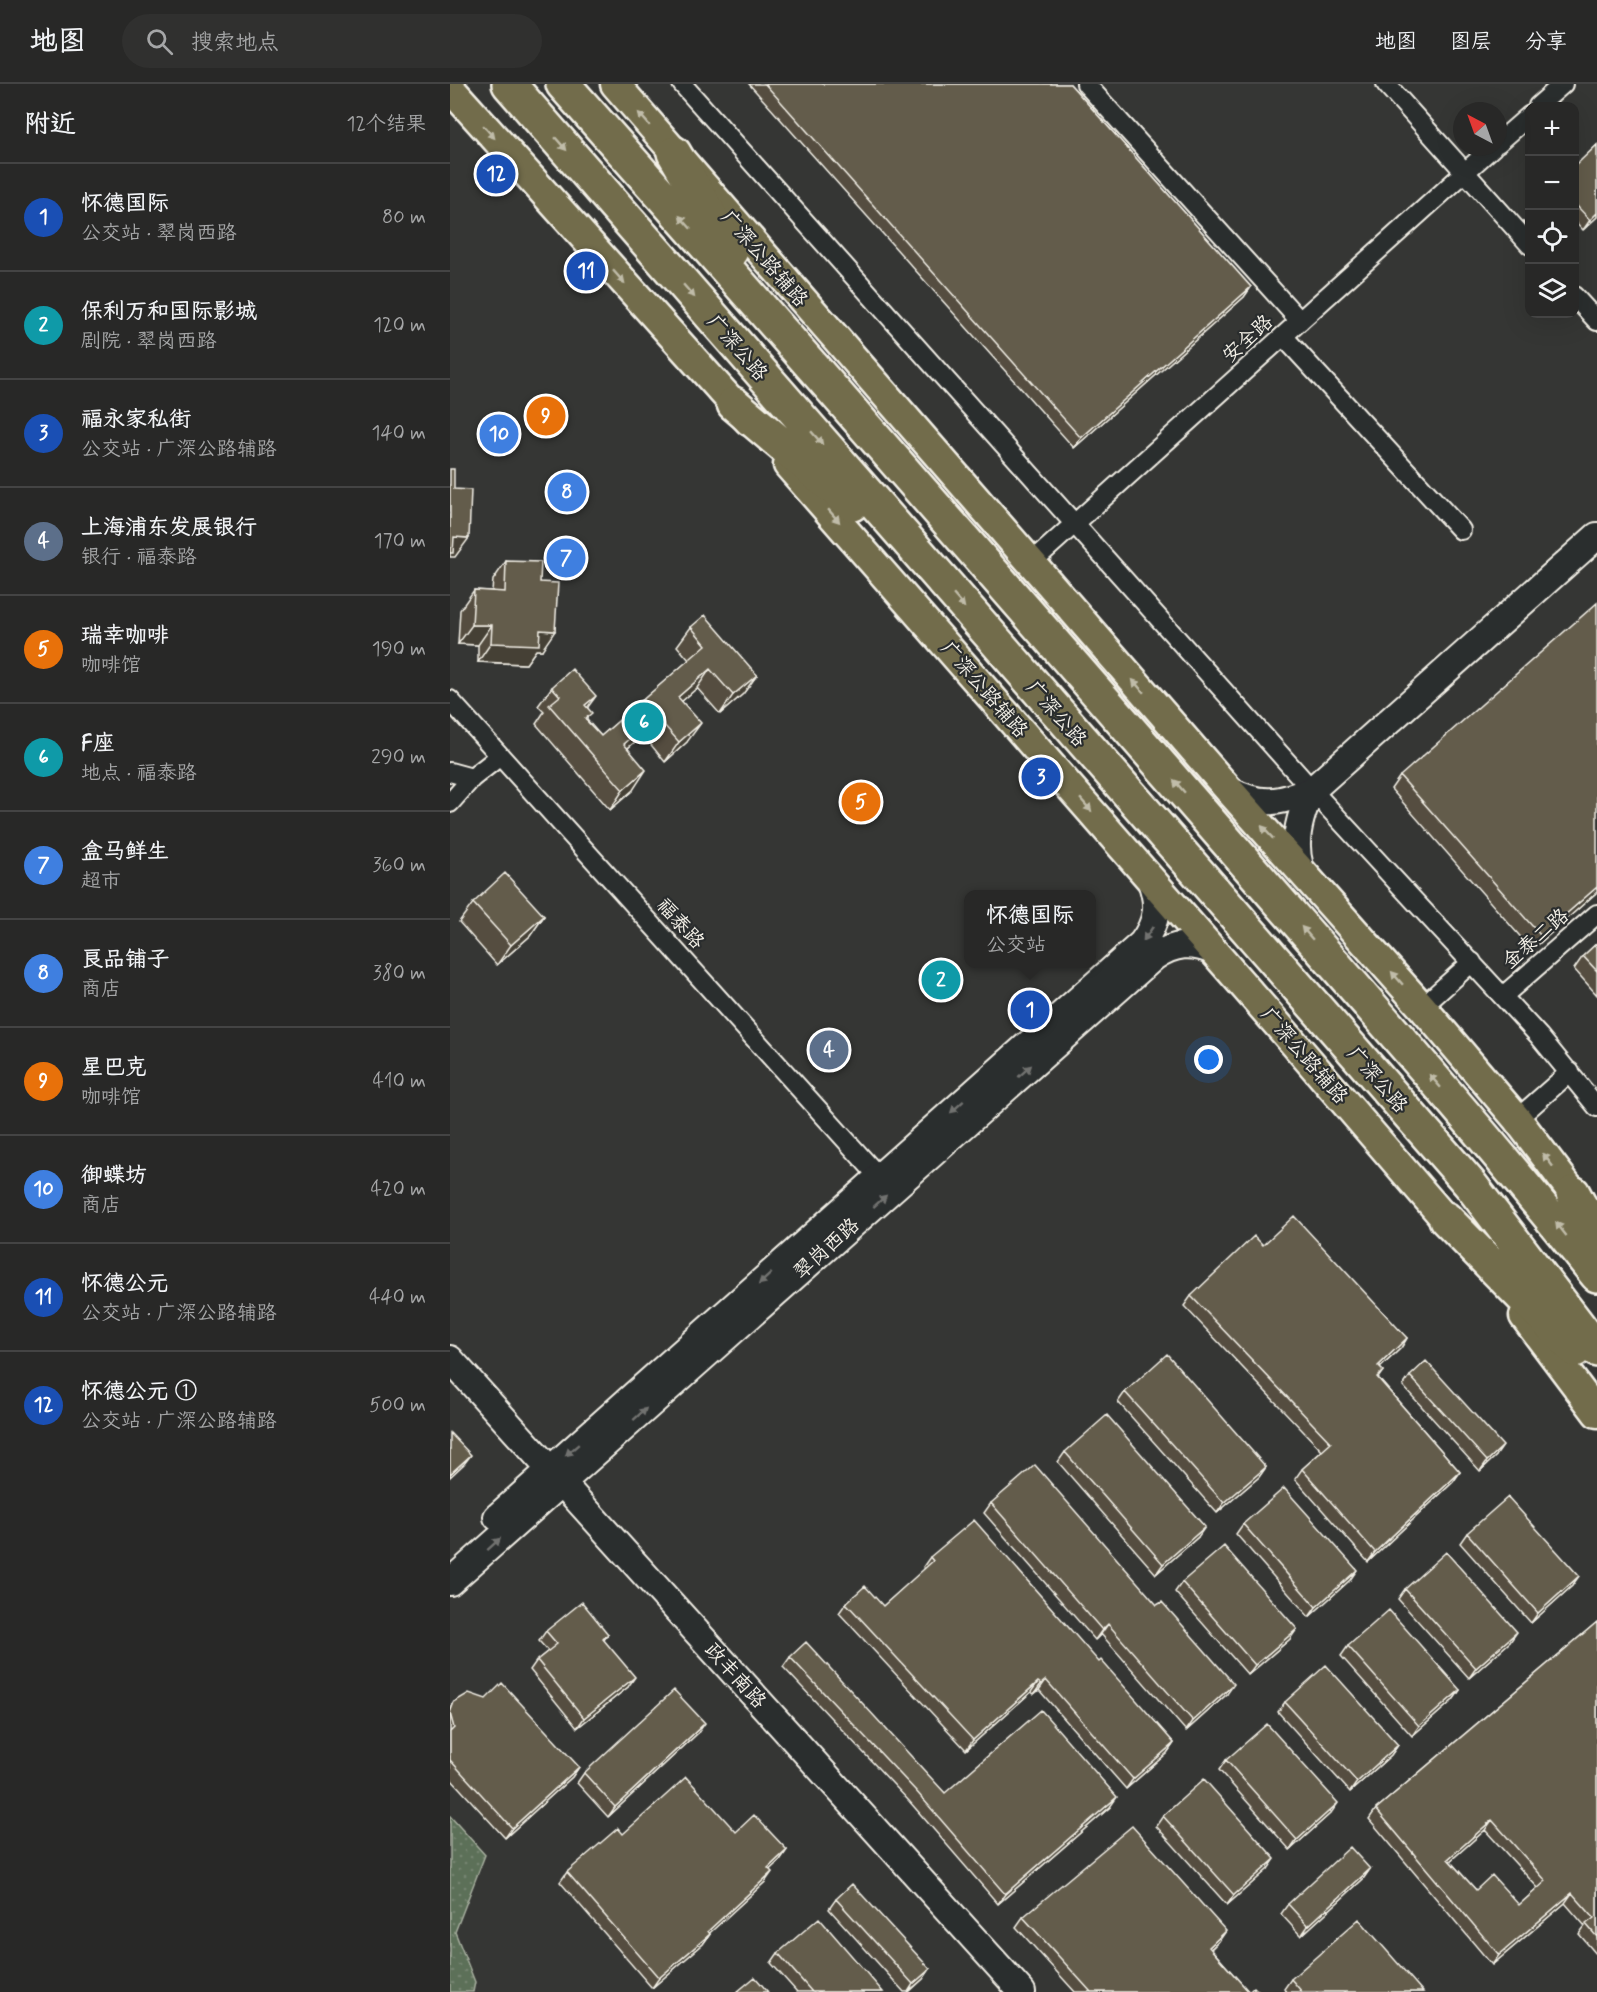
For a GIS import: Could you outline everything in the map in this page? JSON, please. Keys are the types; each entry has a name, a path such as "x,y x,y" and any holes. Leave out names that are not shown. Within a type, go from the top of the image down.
{"highway":[{"name":"广深公路","path":"509,84 1470,1184 1597,1350"},
{"path":"563,84 766,313 1415,1058 1535,1197 1597,1275"},
{"path":"674,153 766,313"},
{"path":"734,404 935,574"},
{"path":"1573,1192 1597,1238"},
{"path":"1446,1219 1597,1372"}],"main road":[{"name":"广深公路辅路","path":"615,84 1229,790 1300,867 1422,1007 1517,1119 1597,1223"},
{"name":"广深公路辅路","path":"450,88 734,404 1446,1219 1550,1348 1597,1413"},
{"path":"1229,790 1245,798 1267,803 1289,799 1312,789 1597,536"},
{"path":"1300,867 1295,851 1297,834 1304,806 1312,789"},
{"name":"翠岗西路","path":"450,1559 551,1481 1117,977 1153,928 1157,904 1150,879"},
{"name":"翠岗西路","path":"450,1582 551,1481 879,1177 1117,977 1167,948 1182,944 1197,945 1214,951"},
{"name":"政丰南路","path":"450,1359 551,1481 999,1992"},
{"name":"政丰南路","path":"450,1380 551,1481 1022,1992"}],"street":[{"path":"682,84 1076,522 1312,789 1503,996 1570,1072 1597,1107"},
{"path":"1086,84 1300,321"},
{"path":"1386,84 1525,239"},
{"path":"1543,102 1563,84"},
{"path":"1507,135 1525,119"},
{"name":"安全路","path":"1031,562 1483,156"},
{"path":"1579,301 1597,321"},
{"path":"1283,336 1461,530"},
{"name":"福泰路","path":"450,700 879,1177"},
{"path":"450,803 472,778 500,756"},
{"path":"450,772 472,778"},
{"name":"金泰二路","path":"1503,996 1597,914"},
{"path":"1422,1007 1472,962"},
{"path":"1517,1119 1570,1072"}],"green space":[{"path":"450,1816 485,1855 455,1932 475,1982 473,1992 450,1992"}],"building":[{"path":"765,84 1070,84 1251,287 1081,438"},
{"path":"1597,145 1597,213 1590,220 1579,208 1579,162"},
{"path":"450,469 454,469 454,489 471,490 469,538 454,537 453,553 450,553"},
{"path":"506,561 541,562 540,582 558,583 555,631 540,630 539,645 491,643 492,625 472,625 474,590 505,592"},
{"path":"1597,603 1597,887 1541,936 1400,776"},
{"path":"705,615 757,675 733,695 710,669 678,697 701,723 679,742 656,716 624,744 646,770 623,790 549,705 560,696 552,687 572,669 596,696 585,705 592,713 585,719 601,736 706,645 691,627"},
{"path":"505,873 544,916 511,945 473,903"},
{"path":"1597,943 1597,971 1583,956"},
{"path":"1294,1216 1407,1338 1378,1366 1383,1371 1377,1377 1460,1472 1375,1552 1302,1469 1331,1443 1191,1296 1254,1236 1263,1245"},
{"path":"1167,1354 1266,1467 1224,1503 1125,1392"},
{"path":"1426,1361 1503,1446 1487,1461 1410,1376"},
{"path":"1107,1415 1205,1527 1163,1564 1065,1452"},
{"path":"450,1433 471,1455 450,1474"},
{"path":"1035,1465 1157,1605 1162,1602 1234,1684 1193,1721 1108,1624 1102,1630 991,1503"},
{"path":"1284,1488 1357,1570 1316,1607 1243,1524"},
{"path":"1508,1497 1579,1576 1538,1613 1467,1533"},
{"path":"974,1520 1174,1743 1133,1779 1046,1680 1041,1684 1038,1682 973,1740 846,1603 865,1586 883,1606 933,1561 930,1557"},
{"path":"1224,1546 1297,1629 1255,1665 1182,1582"},
{"path":"1446,1552 1517,1632 1476,1668 1405,1589"},
{"path":"582,1602 608,1634 603,1639 635,1677 584,1718 537,1660 557,1644 546,1631"},
{"path":"1389,1610 1460,1690 1419,1726 1348,1646"},
{"path":"1597,1622 1597,1937 1586,1924 1594,1918 1572,1893 1499,1955 1376,1809","holes":["1492,1820 1546,1881 1519,1905 1492,1875 1476,1890 1448,1859"]},
{"path":"806,1642 945,1793 1041,1710 1117,1797 1005,1894 916,1791 790,1657"},
{"path":"1326,1665 1398,1745 1357,1782 1285,1702"},
{"path":"502,1683 579,1767 512,1828 450,1760 450,1732 454,1728 450,1713 454,1702 469,1693 486,1699"},
{"path":"674,1690 705,1723 615,1807 584,1773"},
{"path":"1267,1724 1338,1803 1297,1840 1226,1760"},
{"path":"686,1777 736,1832 754,1815 787,1850 768,1868 772,1872 708,1931 710,1934 659,1978 567,1872 618,1828 623,1834"},
{"path":"1204,1779 1275,1859 1234,1895 1163,1816"},
{"path":"1132,1826 1226,1931 1209,1947 1249,1992 1091,1992 1023,1917"},
{"path":"1350,1847 1370,1869 1308,1926 1288,1904"},
{"path":"852,1884 930,1969 913,1984 836,1899"},
{"path":"819,1918 883,1992 812,1992 778,1953"},
{"path":"1359,1919 1423,1992 1302,1992 1291,1979"},
{"path":"755,1977 768,1992 737,1992"},
{"path":"1254,1987 1259,1992 1249,1992"}],"place":[{"name":"怀德公元 ①","path":"496,174"},
{"name":"怀德公元","path":"586,271"},
{"name":"星巴克","path":"546,416"},
{"name":"御蝶坊","path":"499,434"},
{"name":"良品铺子","path":"567,492"},
{"name":"盒马鲜生","path":"566,558"},
{"name":"F座","path":"644,722"},
{"name":"福永家私街","path":"1041,777"},
{"name":"瑞幸咖啡","path":"861,802"},
{"name":"保利万和国际影城","path":"941,980"},
{"name":"怀德国际","path":"1030,1010"},
{"name":"上海浦东发展银行","path":"829,1050"}]}
